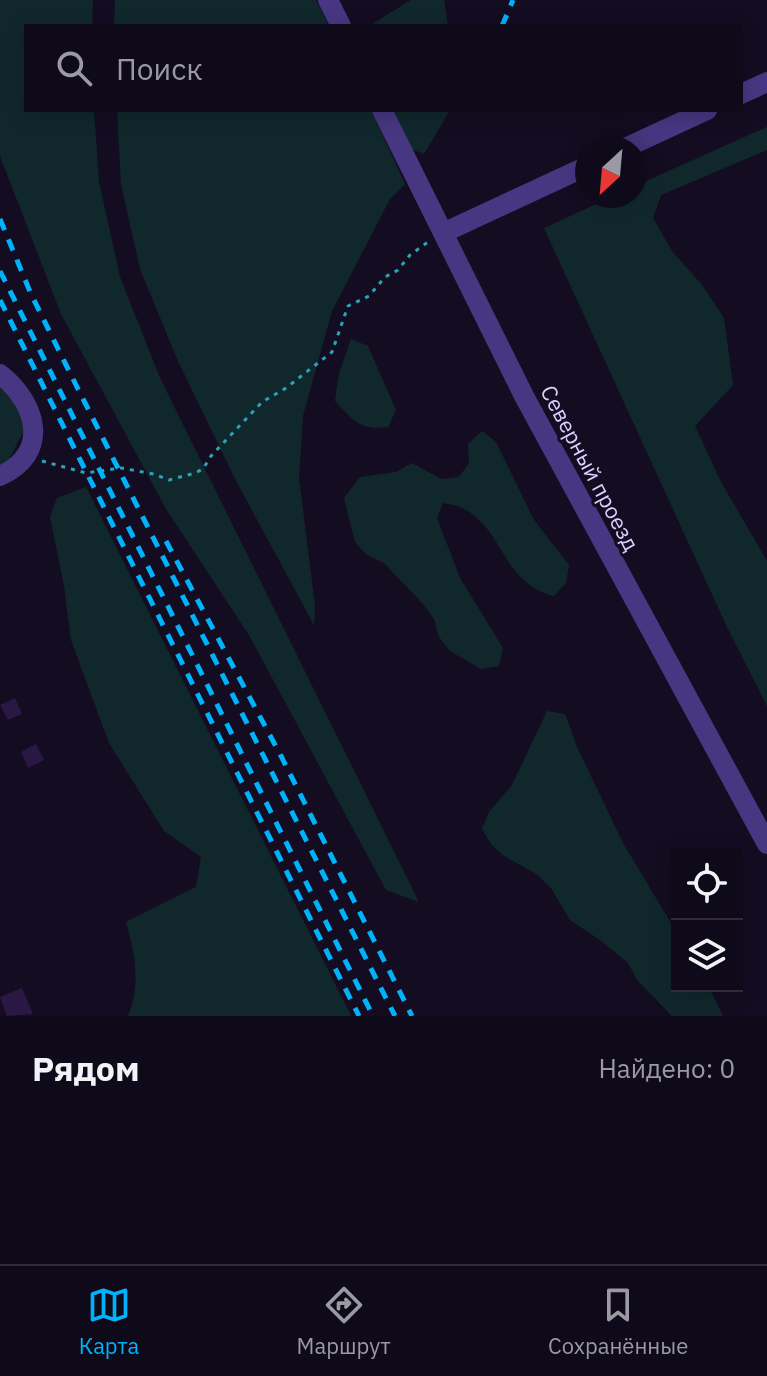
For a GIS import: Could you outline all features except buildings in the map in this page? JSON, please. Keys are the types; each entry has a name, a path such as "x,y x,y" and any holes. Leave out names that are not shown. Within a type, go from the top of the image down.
{"street":[{"path":"328,0 340,24"},
{"path":"743,93 767,82"},
{"name":"Северный проезд","path":"383,112 524,396 767,844"},
{"path":"647,138 703,112"},
{"path":"443,233 575,172"},
{"path":"0,374 13,384 31,409 34,427 29,449 12,471 0,476"}],"path":[{"path":"19,462 37,460 86,473 121,468 169,480 177,480 203,469 211,456 262,402 286,388 332,352 348,306 369,296 410,255 443,233"}],"green space":[{"path":"0,0 93,0 92,24 24,24 24,112 94,112 99,182 120,277 160,378 419,902 386,890 249,635 166,509 61,314 0,156"},
{"path":"115,0 316,0 328,24 114,24"},
{"path":"411,0 444,0 448,24 372,24"},
{"path":"117,112 372,112 405,184 390,199 332,311 303,416 299,478 315,606 314,625 234,477 178,361 140,269 121,184"},
{"path":"395,112 449,112 424,154 411,149"},
{"path":"767,127 767,150 661,195 653,218 672,251 702,285 724,318 733,385 695,426 721,482 767,561 767,706 727,627 544,228 588,208 647,208 647,181"},
{"path":"351,339 368,346 396,410 388,427 364,426 352,419 335,401 339,373"},
{"path":"0,385 28,423 6,465 0,468"},
{"path":"482,431 496,442 534,520 569,565 566,583 554,596 535,588 520,577 478,519 463,508 443,503 437,518 460,578 503,648 499,666 481,669 450,651 439,637 434,619 423,604 384,563 367,555 355,542 344,498 360,477 396,472 412,463 441,479 459,477 469,463 468,444"},
{"path":"86,487 351,1016 128,1016 134,993 135,969 126,922 196,887 201,857 164,831 109,743 71,640 50,517 57,498"},
{"path":"547,711 565,714 577,747 623,843 671,923 671,992 711,992 723,1016 672,1016 637,980 628,963 570,920 551,888 538,875 504,856 491,844 482,829 489,812 512,785"}],"railway":[{"path":"503,24 513,0"},
{"path":"0,219 31,294 77,387 395,1016"},
{"path":"0,271 373,1016"},
{"path":"0,300 359,1016"},
{"path":"166,541 281,756 412,1016"}]}
